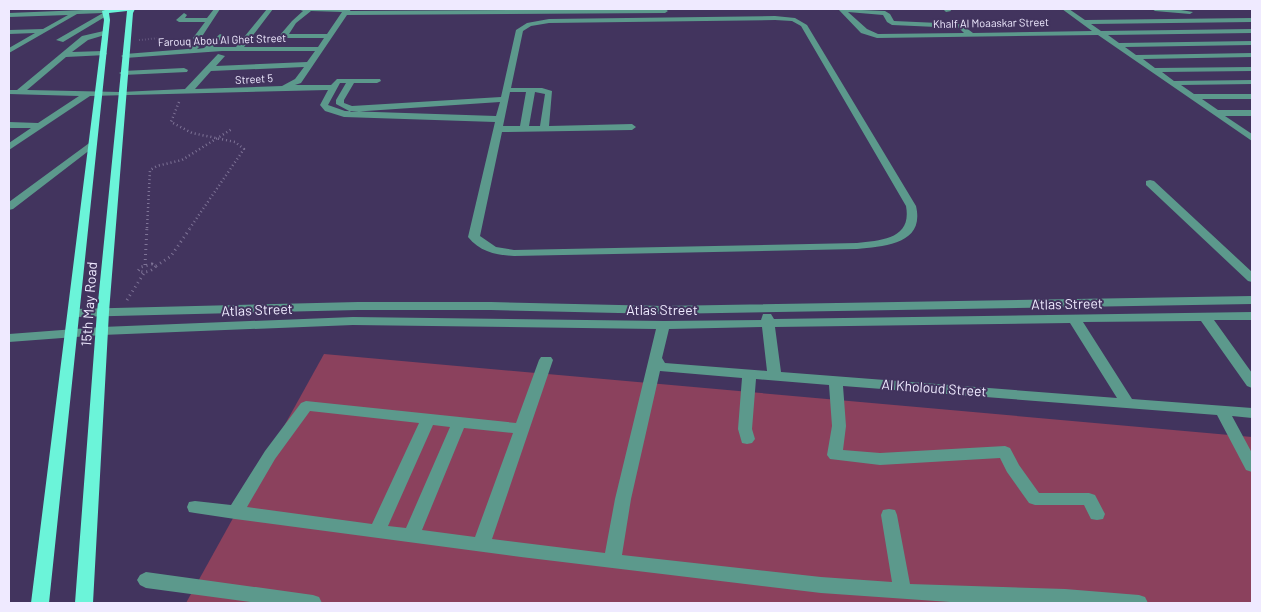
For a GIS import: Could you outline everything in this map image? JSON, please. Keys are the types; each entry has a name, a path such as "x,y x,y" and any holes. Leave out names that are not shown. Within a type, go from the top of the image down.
{"main road":[{"path":"106,11 132,9"},
{"name":"15th May Road","path":"84,603 103,312 123,73 130,12 132,9"},
{"name":"15th May Road","path":"40,603 72,334 92,144 93,93 103,53 106,11"}],"street":[{"path":"9,51 83,9"},
{"path":"189,55 200,42 197,38 217,9"},
{"path":"238,49 270,9"},
{"path":"296,9 671,10"},
{"path":"304,9 284,35 329,36"},
{"path":"841,9 885,13 888,14 889,22 892,23 961,26 971,35"},
{"name":"Khalf Al Moaaskar Street","path":"841,9 866,33 884,36 1252,31"},
{"path":"1065,9 1252,138"},
{"path":"1155,9 1198,12"},
{"name":"Street 5","path":"9,92 122,94 283,88 298,81 347,10"},
{"path":"9,15 106,11"},
{"path":"60,40 106,11"},
{"path":"1224,12 1232,12 1249,20"},
{"path":"184,15 178,20 209,20"},
{"path":"775,18 793,20 804,25 911,206 915,217 912,227 902,236 882,243 857,246 495,252 481,246 474,237 499,119 520,30 530,24 549,21 775,18"},
{"path":"1083,22 1249,20"},
{"path":"9,32 46,31"},
{"path":"19,92 85,38 106,32"},
{"path":"206,50 220,36"},
{"path":"160,61 176,54 180,42"},
{"path":"1117,45 1252,43"},
{"name":"Farouq Abou Al Ghet Street","path":"125,56 189,55 206,50 320,49"},
{"path":"64,55 103,53"},
{"path":"1135,57 1252,55"},
{"path":"185,92 221,56"},
{"path":"209,69 312,60"},
{"path":"1154,70 1252,69"},
{"path":"123,73 184,70"},
{"path":"376,81 351,82 350,80 338,80 324,105 328,109 344,114 499,119"},
{"path":"351,82 340,100 340,104 351,109 542,90 549,93 544,128"},
{"path":"1173,83 1252,82"},
{"path":"283,88 333,87"},
{"path":"524,129 530,90"},
{"path":"9,147 93,93"},
{"path":"1193,97 1252,96"},
{"path":"1217,113 1252,113"},
{"path":"9,126 39,126"},
{"path":"497,129 632,127"},
{"path":"9,207 92,144"},
{"path":"1150,183 1252,278"},
{"name":"Atlas Street","path":"74,313 358,306 491,306 663,310 1252,300"},
{"path":"766,307 775,376"},
{"name":"Atlas Street","path":"9,338 102,331 353,321 664,325 1252,316"},
{"path":"1205,317 1252,383"},
{"path":"1074,319 1126,402"},
{"path":"612,561 625,490 664,325"},
{"path":"480,545 546,360"},
{"name":"Al Kholoud Street","path":"655,361 662,367 1252,413"},
{"path":"747,440 745,429 749,374"},
{"path":"836,380 839,426 835,455 880,459 1005,452 1013,468 1035,499 1089,499 1097,514"},
{"path":"235,513 270,455 306,406 520,429"},
{"path":"1220,410 1252,466"},
{"path":"376,531 428,419"},
{"path":"411,535 460,422"},
{"path":"195,507 480,545 821,585 903,592 1066,597 1139,603"},
{"path":"889,515 903,592"},
{"path":"146,580 313,603"}],"path":[{"path":"141,40 160,38"},
{"path":"156,266 145,265 138,269 138,271 144,273 153,270 171,256 244,149 242,145 191,133 172,122 185,92"},
{"path":"145,265 150,170 157,166 182,160 232,129"},
{"path":"120,312 144,273"}],"shaded area":[{"path":"324,354 1252,437 1252,603 186,603"}]}
